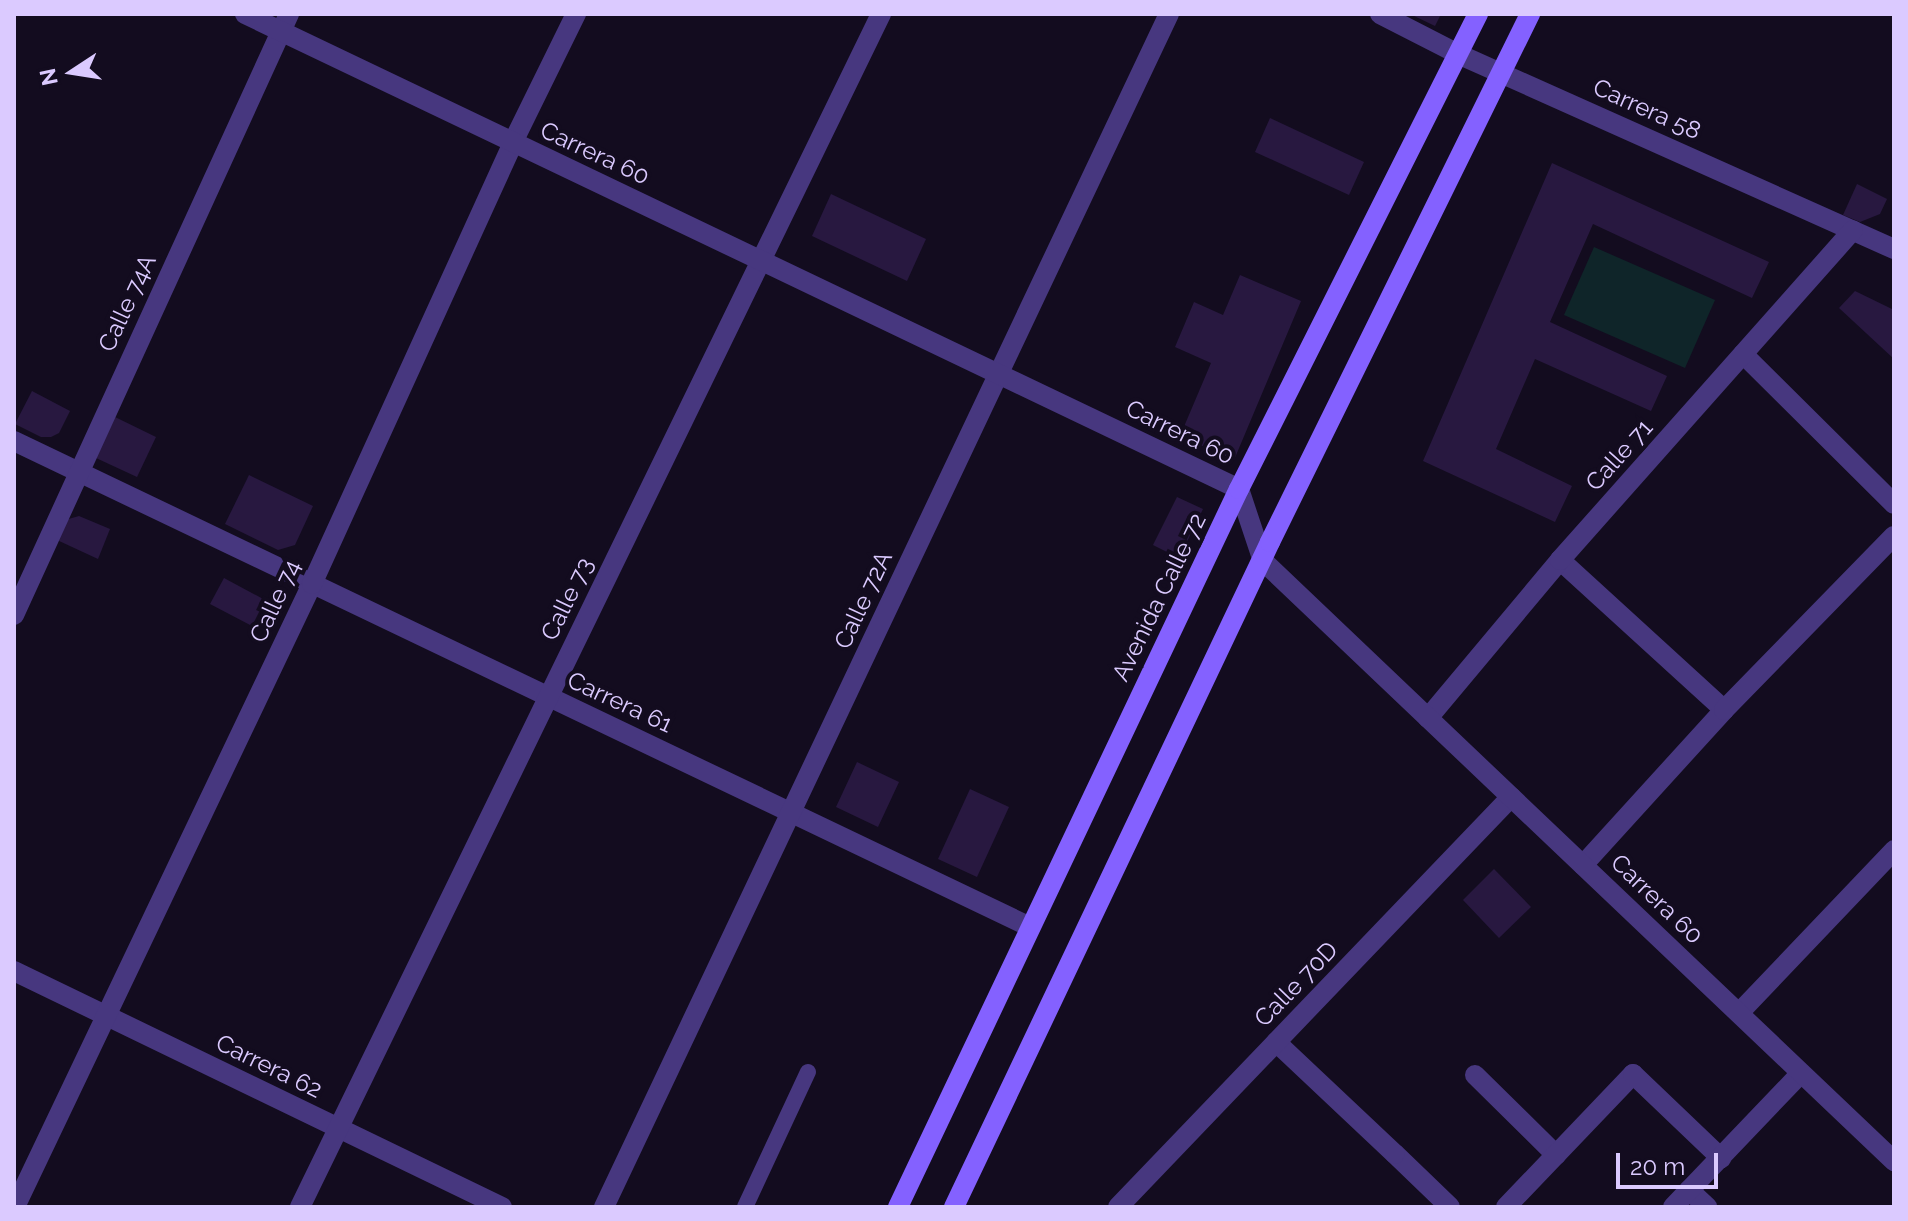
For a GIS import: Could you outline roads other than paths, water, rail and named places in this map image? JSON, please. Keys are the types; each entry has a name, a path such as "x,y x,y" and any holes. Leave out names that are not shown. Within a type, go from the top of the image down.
{"main road":[{"name":"Avenida Calle 72","path":"898,1207 1239,489 1478,14"},
{"path":"954,1207 1263,561 1530,14"}],"street":[{"name":"Carrera 60","path":"245,14 285,23 513,142 1239,489 1263,561 1894,1161"},
{"name":"Calle 74","path":"15,1207 312,584 513,142 576,14"},
{"name":"Calle 73","path":"300,1207 881,14"},
{"name":"Calle 72A","path":"604,1207 1169,14"},
{"name":"Carrera 58","path":"1380,14 1458,54 1894,249"},
{"name":"Calle 74A","path":"14,615 285,23"},
{"name":"Calle 71","path":"1428,718 1560,560 1853,230"},
{"path":"1743,354 1894,504"},
{"name":"Carrera 61","path":"14,441 1030,927"},
{"path":"1583,865 1724,710 1894,536"},
{"path":"1560,560 1724,710"},
{"name":"Calle 70D","path":"1118,1207 1511,797"},
{"path":"1739,1013 1894,850"},
{"name":"Carrera 62","path":"14,971 502,1207"},
{"path":"1276,1042 1450,1207"},
{"path":"1673,1207 1801,1073"},
{"path":"1506,1207 1633,1074 1721,1158"},
{"path":"1475,1075 1556,1155"},
{"path":"1689,1190 1707,1207"}],"lane":[{"path":"745,1207 808,1072"}]}
